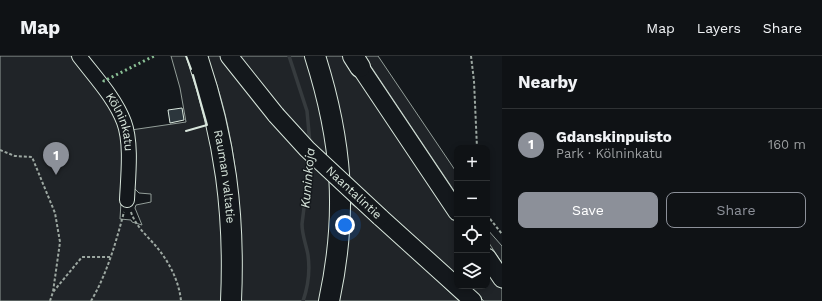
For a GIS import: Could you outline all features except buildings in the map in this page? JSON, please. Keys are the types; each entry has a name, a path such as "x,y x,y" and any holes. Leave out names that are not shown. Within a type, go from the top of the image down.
{"highway":[{"name":"Rauman valtatie","path":"197,56 212,99 224,155 232,235 231,301"},
{"path":"315,56 326,89 335,130 339,162 341,211 330,301"}],"main road":[{"name":"Naantalintie","path":"229,56 276,115 307,149 473,301"},
{"path":"356,62 454,208"},
{"path":"490,261 502,279"}],"street":[{"name":"Kölninkatu","path":"79,56 113,101 125,124 127,137 127,200"}],"path":[{"path":"470,56 474,81 477,145"},
{"path":"0,150 15,156 32,157 55,213 60,242 53,292 50,301"},
{"path":"91,301 98,290 127,200"},
{"path":"127,200 132,217 172,268 180,292 181,301"},
{"path":"489,217 502,234"},
{"path":"53,292 82,257 110,256"}],"shaded area":[{"path":"0,56 72,56 121,122 123,168 120,219 131,220 132,222 142,225 135,208 136,205 151,202 151,194 139,193 132,186 131,130 186,122 180,88 171,56 186,56 206,116 215,159 221,202 223,301 0,301"},
{"path":"206,56 222,56 330,180 334,210 321,301 240,301 241,241 236,177 225,114 217,84"},
{"path":"237,56 309,56 335,164 304,135"},
{"path":"323,56 346,56 454,217 454,273 349,177"},
{"path":"364,56 378,56 454,169 454,191"},
{"path":"349,202 376,222 459,301 336,301"},
{"path":"490,232 502,246 502,263 490,245"},
{"path":"490,271 502,289 502,301 484,301 471,289 490,289"}],"waterway":[{"name":"Kuninkoja","path":"289,56 307,111 310,144"},
{"name":"Kuninkoja","path":"303,301 309,267 302,224 310,159"}],"hedge":[{"path":"103,80 104,81 154,56"}],"wall":[{"path":"186,56 191,69"},
{"path":"186,131 207,125 193,75"}],"place":[{"name":"Gdanskinpuisto","path":"56,175"}]}
